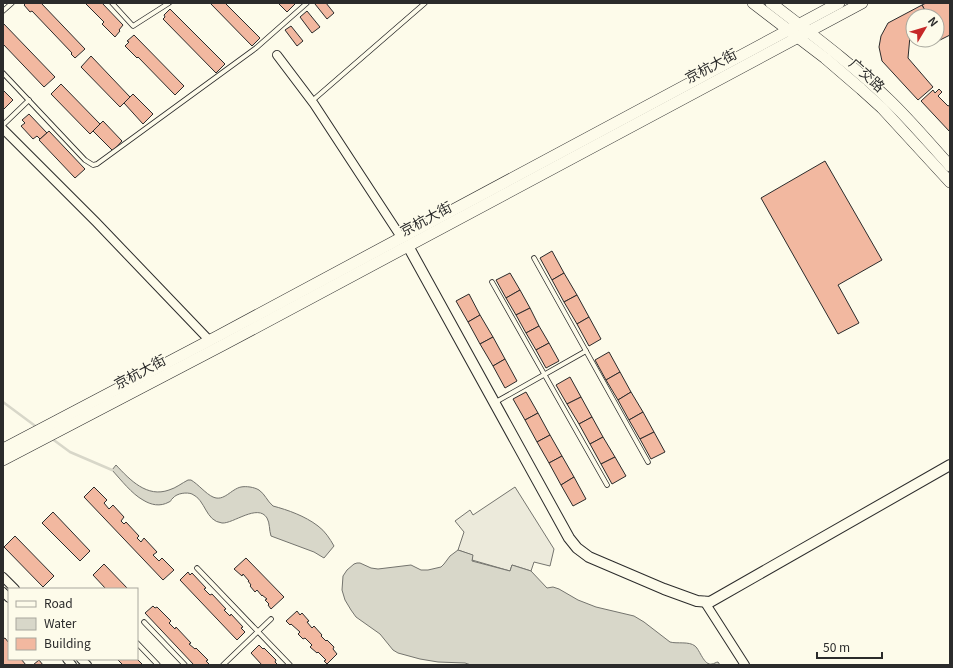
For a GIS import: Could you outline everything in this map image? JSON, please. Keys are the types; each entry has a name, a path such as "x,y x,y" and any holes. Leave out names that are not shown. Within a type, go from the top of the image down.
{"main road":[{"name":"广交路","path":"753,3 825,58 882,108 950,182"},
{"name":"广交路","path":"771,3 832,49 889,100 950,166"},
{"name":"京杭大街","path":"3,460 223,345 405,242 840,3"},
{"name":"京杭大街","path":"3,448 209,340 405,242 862,3"}],"street":[{"path":"277,55 312,101 405,242 569,538 577,548 589,557 664,590 697,601 710,602 950,465"},
{"path":"3,129 96,222 209,340"},
{"path":"3,577 14,588"},
{"path":"704,601 745,665"}],"lane":[{"path":"3,11 12,3"},
{"path":"112,3 133,26 169,3"},
{"path":"312,101 425,3"},
{"path":"3,73 85,160 93,165 97,164 256,48 304,4"},
{"path":"3,125 29,100"},
{"path":"534,258 648,462"},
{"path":"492,282 606,485"},
{"path":"494,402 586,351"},
{"path":"197,568 290,665"},
{"path":"223,665 271,619"},
{"path":"144,622 185,665"},
{"path":"138,644 158,665"}],"shaded area":[{"path":"515,487 554,549 550,566 534,562 531,571 512,565 510,571 472,560 472,555 458,550 464,532 455,521 470,510 473,515"}],"water":[{"path":"116,465 133,482 146,490 153,492 169,490 188,480 191,480 210,496 217,498 224,497 237,488 255,488 261,492 273,506 285,509 308,519 318,526 334,546 324,558 314,552 271,536 269,522 263,514 252,513 222,523 216,521 209,515 197,497 190,493 182,493 177,495 170,502 162,504 156,505 149,503 135,494 112,470"},
{"path":"458,550 473,555 472,561 510,571 512,565 531,571 547,588 553,587 559,589 578,600 596,607 634,616 670,642 692,644 697,648 707,663 712,664 718,662 720,665 471,665 465,663 438,662 420,659 398,653 393,650 380,634 356,617 345,600 342,590 343,576 354,564 360,563 371,568 378,569 411,565 421,570 428,570 441,567 450,556"}],"building":[{"path":"26,3 41,3 85,49 75,58 32,11 30,12 24,5"},
{"path":"85,3 102,3 123,25 115,37 102,24 104,22"},
{"path":"210,3 225,3 260,38 252,46"},
{"path":"278,3 294,3 295,4 287,12"},
{"path":"326,3 334,13 327,19 315,4"},
{"path":"926,3 950,3 950,35 945,38 945,8 924,8 922,5"},
{"path":"922,5 924,8 916,8"},
{"path":"170,9 225,64 216,73 163,19 165,17 164,15"},
{"path":"307,11 320,27 312,33 300,17"},
{"path":"905,14 905,48 909,48 908,58 933,87 918,100 882,61 879,47 881,36 888,23"},
{"path":"3,23 55,77 44,87 3,44"},
{"path":"291,26 303,41 297,46 285,30"},
{"path":"134,35 184,86 175,95 138,57 137,58 125,46 129,42 127,41"},
{"path":"91,56 130,97 120,107 81,67"},
{"path":"61,84 100,124 90,134 51,94"},
{"path":"939,89 942,92 938,96 948,106 950,105 950,132 921,101 933,90 935,93"},
{"path":"3,90 13,100 4,109 3,108"},
{"path":"133,94 153,114 143,124 124,103"},
{"path":"29,114 47,133 40,139 37,136 33,139 21,126 25,123 22,120"},
{"path":"103,121 122,141 113,151 93,131"},
{"path":"49,131 85,169 75,178 39,140"},
{"path":"825,161 882,260 838,285 859,323 838,334 761,198"},
{"path":"552,251 564,273 552,280 540,258"},
{"path":"510,273 520,290 506,298 496,280"},
{"path":"564,273 577,295 564,302 552,280"},
{"path":"520,290 530,308 516,315 506,298"},
{"path":"469,294 480,315 468,322 456,301"},
{"path":"577,295 589,317 577,324 564,302"},
{"path":"530,308 539,326 526,333 516,315"},
{"path":"480,315 493,337 480,344 468,322"},
{"path":"589,317 601,339 589,346 577,324"},
{"path":"539,326 549,343 536,350 526,333"},
{"path":"493,337 505,359 493,366 480,344"},
{"path":"549,343 559,361 546,368 536,350"},
{"path":"609,352 620,372 606,380 595,360"},
{"path":"505,359 517,381 505,388 493,366"},
{"path":"620,372 631,392 618,400 606,380"},
{"path":"570,377 581,397 567,404 556,385"},
{"path":"526,392 538,413 525,420 513,399"},
{"path":"631,392 643,412 629,420 618,400"},
{"path":"581,397 592,417 579,424 567,404"},
{"path":"643,412 654,432 640,439 629,420"},
{"path":"538,413 550,435 537,442 525,420"},
{"path":"592,417 603,437 590,444 579,424"},
{"path":"654,432 665,452 651,459 640,439"},
{"path":"550,435 562,456 549,463 537,442"},
{"path":"603,437 615,457 601,464 590,444"},
{"path":"562,456 574,477 561,485 549,463"},
{"path":"615,457 626,476 612,484 601,464"},
{"path":"574,477 586,499 573,506 561,485"},
{"path":"94,487 107,500 104,503 109,509 113,505 124,517 121,521 124,524 126,522 139,536 137,538 141,542 144,538 157,552 153,555 159,561 162,558 174,570 163,580 84,497"},
{"path":"53,512 90,551 80,561 42,523"},
{"path":"15,536 54,576 43,587 4,547"},
{"path":"246,558 284,597 271,609 265,600 267,599 257,590 255,592 243,574 242,576 234,569"},
{"path":"104,564 127,588 105,588 93,575"},
{"path":"188,572 190,575 192,573 206,588 204,589 210,595 212,594 226,609 224,610 230,616 231,614 243,627 241,628 245,632 237,640 180,580"},
{"path":"153,606 155,608 157,607 171,621 169,623 175,629 176,627 191,643 189,644 195,649 196,648 208,660 206,661 210,665 194,665 145,613"},
{"path":"297,611 300,615 302,613 309,621 307,622 312,628 314,626 322,635 321,636 334,647 333,649 337,654 327,664 324,661 326,660 318,652 317,653 310,647 312,645 298,634 300,632 286,621"},
{"path":"5,638 8,642 8,660 22,660 26,665 3,665 3,639"},
{"path":"259,645 276,660 275,662 278,665 262,665 251,653"},
{"path":"39,660 43,665 33,665"},
{"path":"118,660 138,660 143,665 123,665"}],"waterway":[{"path":"3,402 38,428"},
{"path":"51,438 70,452 112,470"}]}
